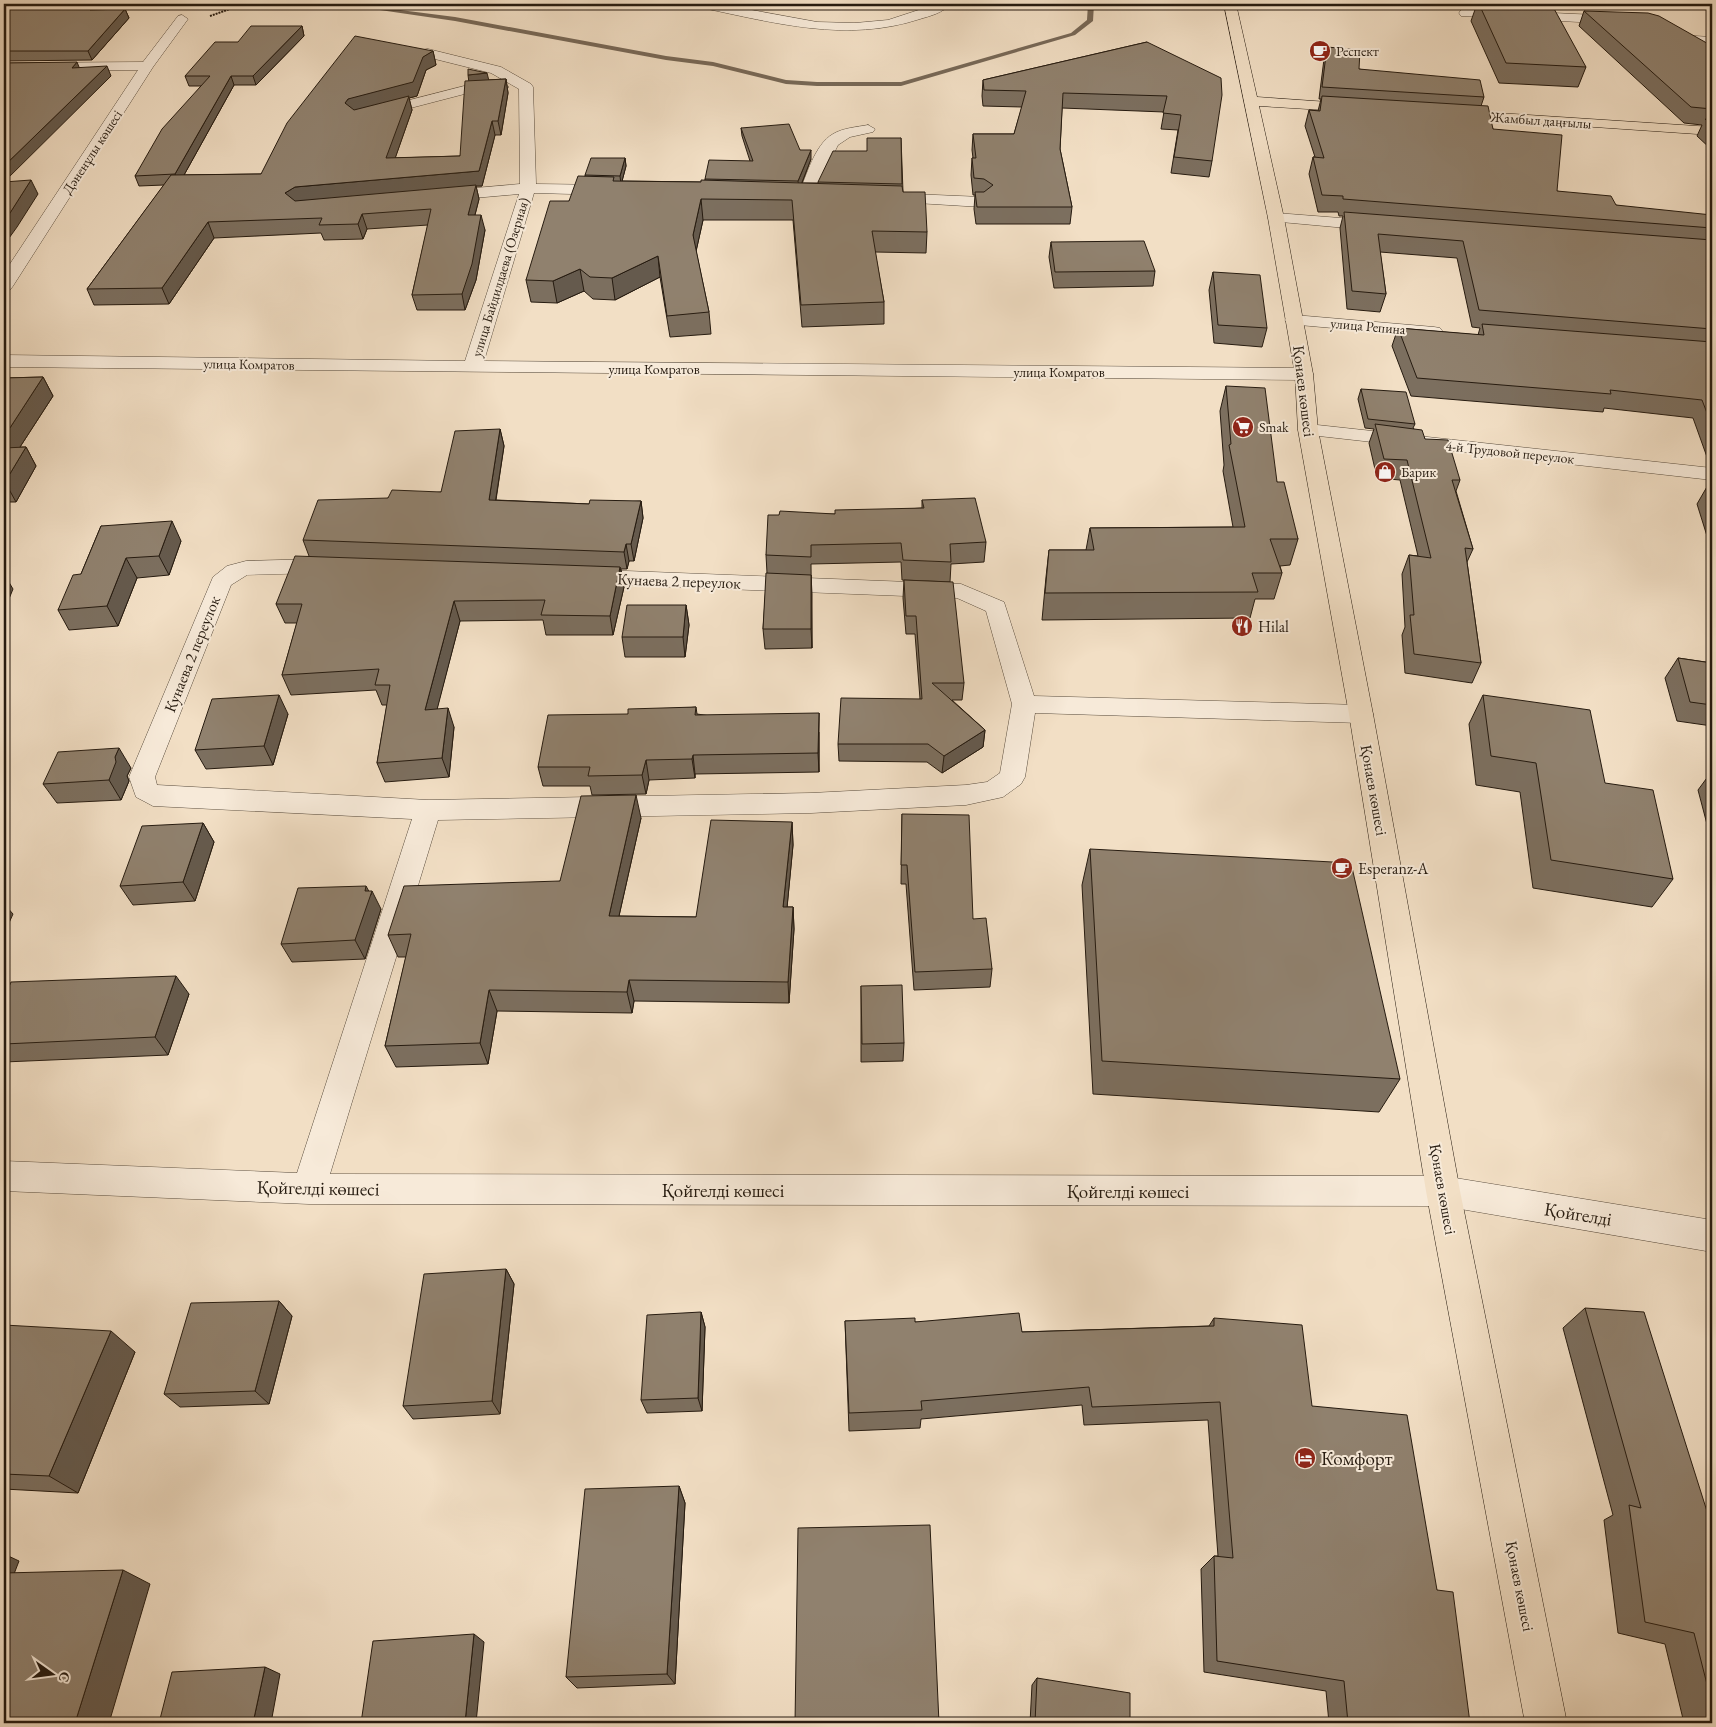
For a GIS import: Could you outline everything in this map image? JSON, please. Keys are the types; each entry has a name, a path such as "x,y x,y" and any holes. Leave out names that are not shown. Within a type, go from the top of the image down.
{"main road":[{"name":"Қонаев көшесі","path":"1230,4 1276,218 1304,374 1308,430 1361,714 1443,1192 1546,1723"},
{"path":"1251,101 1369,109"},
{"name":"Жамбыл даңғылы","path":"1437,113 1712,132"}],"street":[{"path":"703,4 810,26 856,28 909,19 941,8 944,4"},
{"path":"1465,14 1631,20"},
{"name":"Дәненұлы көшесі","path":"4,286 148,66 182,19"},
{"path":"1664,30 1699,52"},
{"path":"1678,39 1712,41"},
{"path":"428,53 496,70 526,87"},
{"path":"4,67 148,66"},
{"path":"366,115 476,87 526,87"},
{"name":"улица Байдилдаева (Озерная)","path":"473,367 528,188 526,87"},
{"path":"786,194 812,195 830,144 844,135 868,129"},
{"name":"улица Байдилдаева (Озерная)","path":"429,197 528,188 627,190"},
{"path":"876,197 982,202"},
{"path":"1276,218 1395,227"},
{"name":"улица Репина","path":"1294,320 1449,333"},
{"name":"улица Комратов","path":"4,361 1304,374"},
{"name":"4-й Трудовой переулок","path":"1308,430 1712,474"},
{"name":"Кунаева 2 переулок","path":"317,566 960,591 996,607 1024,704 1012,777 994,790 966,795 811,803 428,810 154,796 145,790 142,777 220,582 235,571 246,568 317,566"},
{"path":"1024,704 1361,714"},
{"path":"309,1189 428,810"},
{"name":"Қойгелді көшесі","path":"4,1176 309,1189 1443,1192"},
{"name":"Қойгелді","path":"1443,1192 1712,1236"}],"building":[{"path":"13,4 96,4 90,10 125,9 88,51 4,51 4,12"},
{"path":"1479,4 1552,5 1586,67 1506,63"},
{"path":"1584,11 1648,13 1659,16 1712,46 1712,109 1691,107"},
{"path":"251,26 302,26 253,76 231,76 175,174 135,176 162,129 210,76 185,76 215,42 238,42"},
{"path":"355,36 433,51 423,57 413,82 348,99 345,103 354,110 409,96 386,158 460,156 465,81 506,79 498,121 492,121 479,171 295,187 285,193 295,201 476,185 468,215 481,215 472,264 462,294 412,295 431,209 362,214 358,224 319,225 322,218 208,222 162,288 87,289 171,175 261,174 287,123"},
{"path":"1147,42 1221,78 1222,95 1212,161 1174,157 1181,115 1163,113 1167,96 1063,93 1060,149 1072,207 977,207 975,192 984,192 993,185 984,179 974,178 972,158 976,158 973,134 1014,134 1026,91 984,90 983,80"},
{"path":"1327,47 1360,50 1359,69 1480,80 1484,97 1322,87"},
{"path":"77,62 72,68 107,66 4,166 4,63"},
{"path":"468,69 487,73 468,75"},
{"path":"1322,96 1488,106 1493,129 1562,135 1557,191 1611,196 1616,205 1712,215 1712,228 1343,199 1343,196 1322,195 1313,157 1324,158 1309,110 1320,111"},
{"path":"1705,119 1712,120 1712,126"},
{"path":"789,124 800,150 811,150 798,181 705,179 709,160 753,161 741,128"},
{"path":"867,138 901,138 902,184 818,182 833,151 867,151"},
{"path":"591,158 625,158 620,176 585,175"},
{"path":"578,176 614,177 613,181 701,182 701,180 902,186 903,192 925,192 927,232 872,231 884,302 801,305 792,200 701,199 693,235 709,312 667,316 658,256 612,278 590,277 580,269 553,281 526,280 550,201 569,201"},
{"path":"31,180 10,213 4,222 4,182"},
{"path":"1344,212 1712,240 1712,329 1479,310 1463,241 1378,234 1386,294 1352,291"},
{"path":"1144,241 1155,271 1055,272 1051,242"},
{"path":"1213,272 1260,275 1267,328 1218,325"},
{"path":"1482,324 1712,342 1712,426 1702,400 1610,390 1611,394 1417,378 1398,328 1484,335"},
{"path":"43,377 4,437 4,378"},
{"path":"1226,386 1265,388 1277,482 1284,482 1298,539 1270,539 1282,573 1252,573 1258,592 1045,593 1049,550 1094,550 1090,528 1245,527 1229,445 1231,444"},
{"path":"1361,389 1406,392 1415,424 1368,419"},
{"path":"1375,424 1422,430 1425,439 1448,440 1460,480 1452,480 1473,549 1465,548 1481,663 1414,654 1410,615 1414,615 1409,555 1431,558 1407,460 1384,459"},
{"path":"500,429 489,500 589,504 590,500 641,501 631,544 626,544 624,552 303,540 318,500 388,498 392,490 441,492 455,431"},
{"path":"26,447 5,482 4,482 4,448"},
{"path":"1708,485 1712,485 1712,497"},
{"path":"975,498 986,542 950,544 951,562 903,560 901,543 811,545 811,557 766,555 768,515 779,515 780,511 835,514 835,510 924,508 922,500"},
{"path":"172,521 159,556 126,558 107,606 58,610 73,575 81,574 101,526"},
{"path":"295,556 620,567 610,616 541,615 545,600 454,601 425,710 448,708 442,758 377,763 390,685 375,685 379,669 282,675 302,604 276,604"},
{"path":"766,573 811,575 811,629 763,629"},
{"path":"904,580 953,582 964,683 932,683 985,730 944,756 928,744 838,744 841,698 922,699 916,616 906,616"},
{"path":"627,605 686,605 683,637 622,637"},
{"path":"1678,658 1712,663 1712,705 1690,702"},
{"path":"279,695 264,746 195,750 212,699"},
{"path":"1483,695 1590,710 1605,783 1653,790 1673,879 1551,860 1536,763 1491,756"},
{"path":"696,707 695,715 819,713 818,753 693,755 692,759 646,760 642,775 588,776 590,767 538,767 548,715 628,714 628,709"},
{"path":"119,748 109,780 43,784 58,752"},
{"path":"636,795 609,916 696,917 711,820 792,822 783,907 793,907 788,982 629,980 627,992 489,990 480,1043 385,1046 411,934 388,935 404,886 560,881 581,796"},
{"path":"902,814 969,815 973,919 986,918 992,969 915,972 907,865 901,865"},
{"path":"203,823 183,882 120,886 142,826"},
{"path":"1090,849 1351,863 1400,1079 1102,1061"},
{"path":"366,886 365,891 372,891 355,940 281,944 298,888"},
{"path":"176,976 155,1037 4,1044 4,998 11,982"},
{"path":"902,985 904,1043 862,1044 861,986"},
{"path":"506,1269 492,1401 403,1406 424,1274"},
{"path":"279,1301 255,1391 164,1394 191,1303"},
{"path":"1585,1308 1644,1312 1712,1524 1712,1704 1694,1633 1645,1622 1629,1505 1641,1508"},
{"path":"701,1312 698,1398 641,1400 647,1315"},
{"path":"1019,1313 1022,1332 1214,1326 1214,1318 1302,1325 1312,1406 1407,1415 1437,1590 1453,1592 1470,1723 1348,1723 1344,1681 1217,1661 1214,1556 1233,1558 1220,1402 1092,1407 1089,1387 921,1401 922,1410 849,1413 845,1321 915,1318 915,1322"},
{"path":"4,1325 111,1331 49,1476 4,1474"},
{"path":"679,1486 667,1674 566,1677 585,1489"},
{"path":"930,1525 939,1723 795,1723 798,1528"},
{"path":"123,1570 75,1723 4,1723 4,1573"},
{"path":"474,1634 465,1723 361,1723 373,1641"},
{"path":"265,1667 253,1723 159,1723 172,1672"},
{"path":"1037,1678 1130,1693 1130,1723 1035,1723"}],"waterway":[{"path":"342,4 455,19 666,58 713,64 786,82 817,84 901,84 1073,34 1090,21 1091,4"}],"place":[{"name":"Респект","path":"1320,51"},
{"name":"Smak","path":"1243,427"},
{"name":"Барик","path":"1385,472"},
{"name":"Hilal","path":"1242,626"},
{"name":"Esperanz-A","path":"1342,868"},
{"name":"Комфорт","path":"1305,1458"}]}
